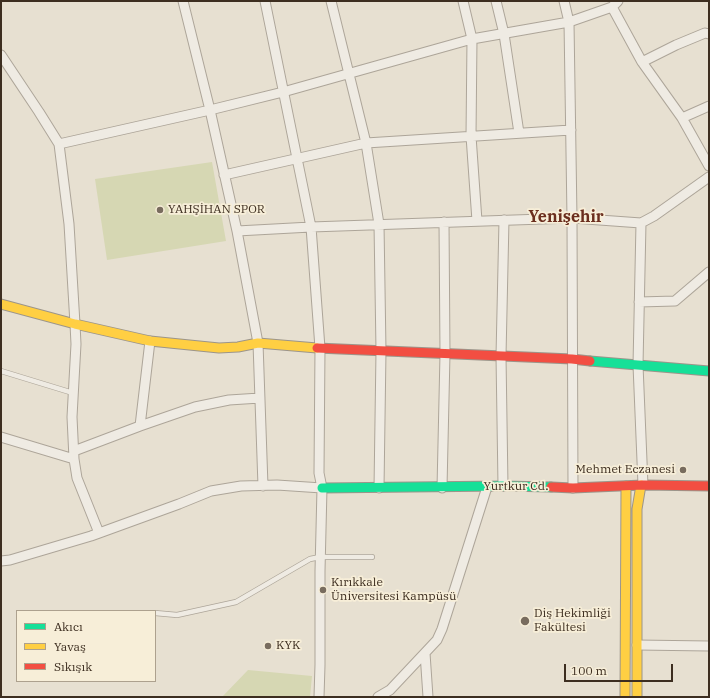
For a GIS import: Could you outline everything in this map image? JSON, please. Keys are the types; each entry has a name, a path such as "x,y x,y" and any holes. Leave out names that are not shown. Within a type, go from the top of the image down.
{"street":[{"path":"183,1 210,110 237,231 258,343 263,486"},
{"path":"265,1 311,227 320,348 319,473 322,488 319,697"},
{"path":"331,1 366,143 379,224 381,351 379,488"},
{"path":"463,1 472,39 471,136 476,221"},
{"path":"496,1 504,34 519,133"},
{"path":"564,1 569,22 571,130 573,488"},
{"path":"59,144 283,92 472,39 569,22 615,4 642,62 682,118 709,166"},
{"path":"642,62 676,45 705,33 709,34"},
{"path":"1,56 59,144 69,224 76,344 72,417 74,455 77,478 99,533"},
{"path":"682,118 709,106"},
{"path":"224,175 366,143 571,130"},
{"path":"237,231 379,224 572,218 641,223 654,216 709,177"},
{"path":"503,486 501,356 504,220"},
{"path":"442,488 445,354 444,222"},
{"path":"637,697 638,509 642,485 638,365 641,223"},
{"path":"639,302 675,301 709,272"},
{"path":"1,304 75,324 150,341 219,348 238,347 258,343 320,348 572,359 709,371"},
{"path":"140,426 150,341"},
{"path":"1,437 74,455 140,426 195,407 229,400 260,398"},
{"path":"1,561 10,560 99,533 211,491 241,486 277,485 322,488"},
{"name":"Yurtkur Cd.","path":"322,488 442,488 503,486 573,488 642,485 709,486"},
{"path":"625,697 626,486"},
{"path":"379,697 390,690 438,640 487,487"},
{"path":"637,645 709,646"},
{"path":"425,653 428,697"}],"lane":[{"path":"1,371 74,393"},
{"path":"156,613 177,615 236,602 310,559 320,557 372,557"}],"green space":[{"name":"YAHŞİHAN SPOR","path":"212,162 226,241 107,260 95,179"},
{"path":"248,670 312,676 310,697 222,697"}],"traffic: fast":[{"path":"590,361 709,371"},
{"path":"322,488 503,486 551,487"}],"traffic: slow":[{"path":"1,304 75,324 150,341 219,348 238,347 258,343 317,348"},
{"path":"637,697 637,509 641,485"},
{"path":"625,697 626,486"}],"traffic: jam":[{"path":"317,348 590,361"},
{"path":"551,487 573,488 643,485 709,486"}],"place":[{"name":"YAHŞİHAN SPOR","path":"160,210"},
{"name":"Mehmet Eczanesi","path":"683,470"},
{"name":"Kırıkkale Üniversitesi Kampüsü","path":"323,590"},
{"name":"Diş Hekimliği Fakültesi","path":"525,621"},
{"name":"KYK","path":"268,646"}],"district":[{"name":"Yenişehir","path":"566,217"}]}
